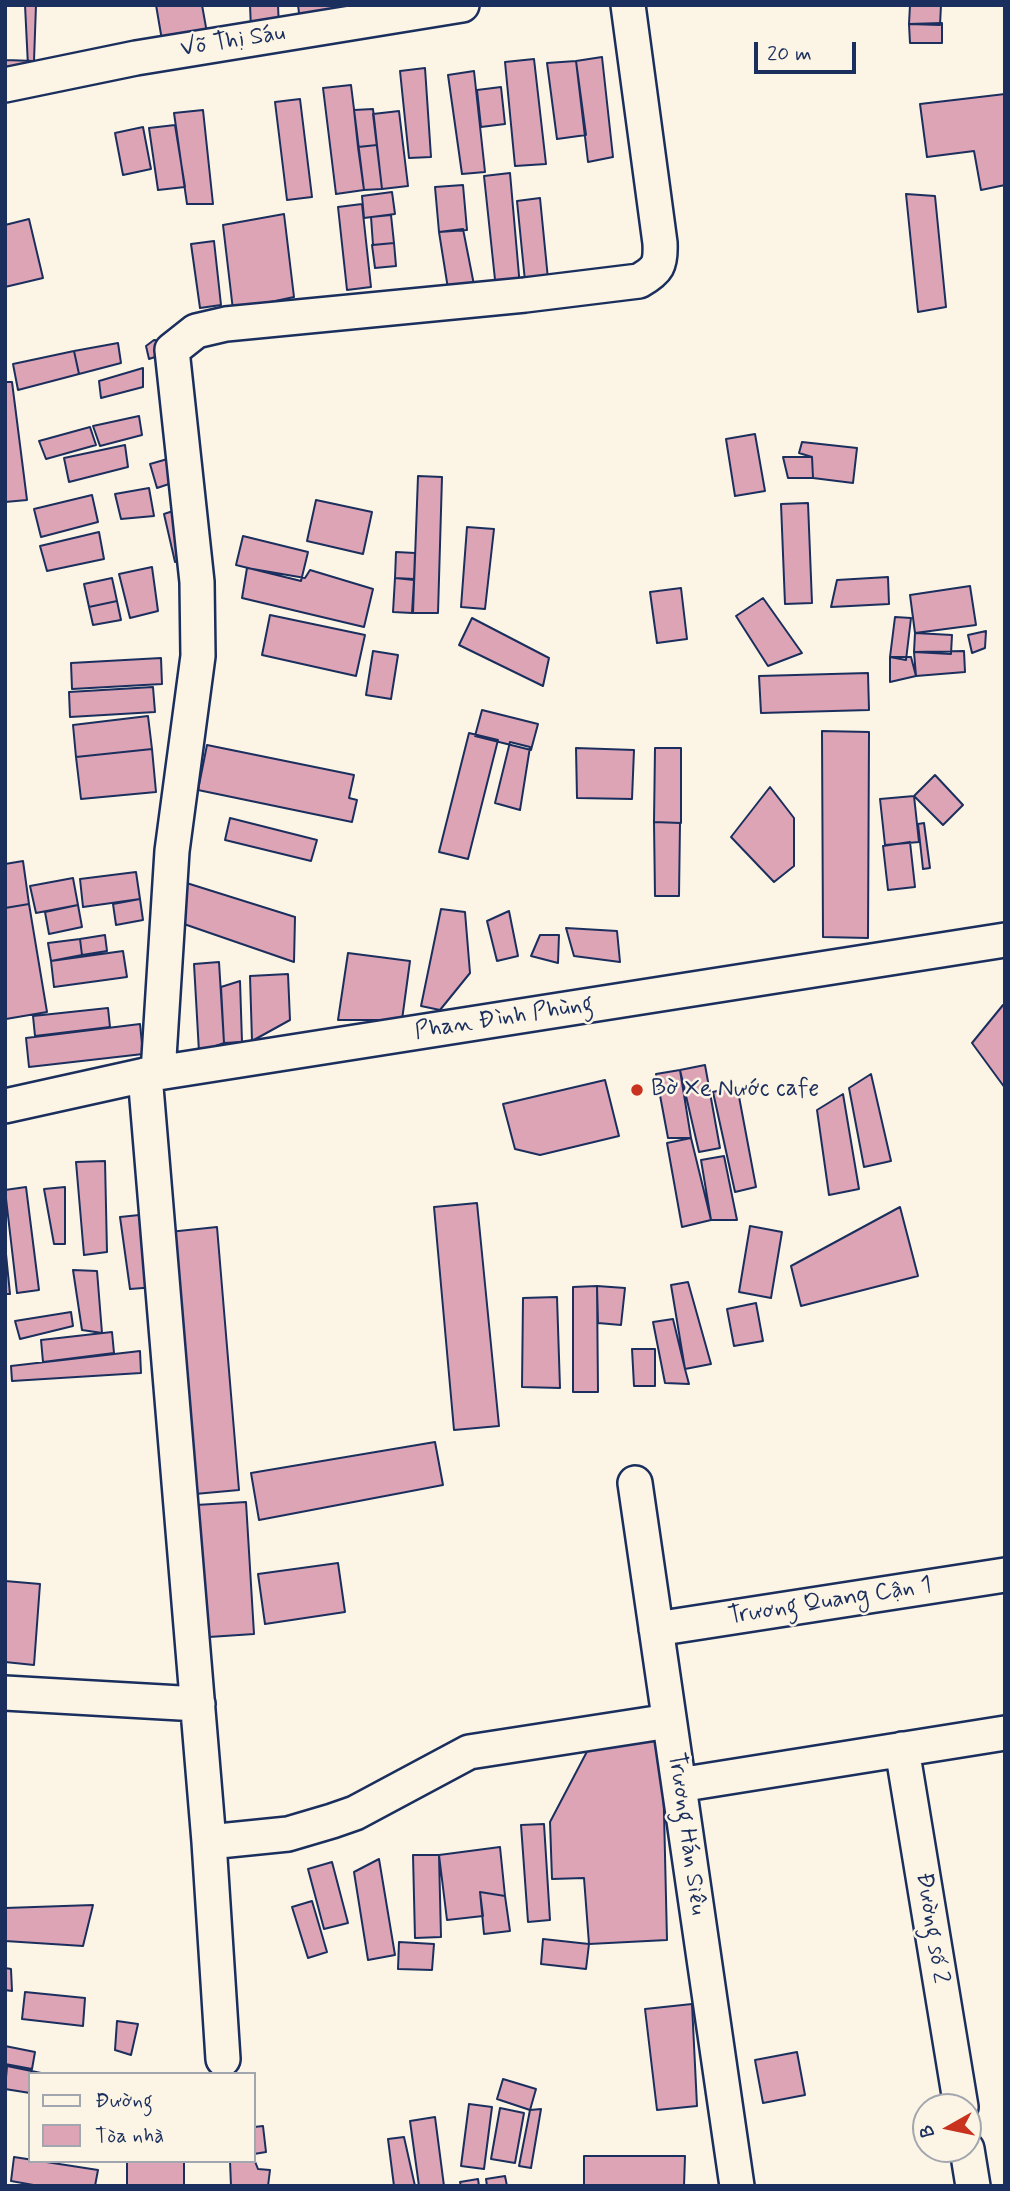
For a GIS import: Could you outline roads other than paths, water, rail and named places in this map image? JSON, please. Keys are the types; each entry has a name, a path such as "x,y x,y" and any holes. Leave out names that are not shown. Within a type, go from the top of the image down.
{"street":[{"path":"223,2059 151,1074 172,852 198,656 197,582 172,350 196,331 226,324 525,295 639,281 655,272 661,258 660,243 628,5"},
{"name":"Võ Thị Sáu","path":"5,85 136,58 456,6"},
{"name":"Phan Đình Phùng","path":"5,1106 151,1074 1005,940"},
{"name":"Trương Hán Siêu","path":"635,1483 737,2186"},
{"name":"Trương Quang Cận 1","path":"656,1629 1005,1575"},
{"path":"5,1693 198,1704"},
{"path":"209,1842 288,1834 332,1821 355,1813 469,1752 669,1721"},
{"path":"679,1786 1005,1733"},
{"name":"Đường số 2","path":"902,1749 959,2093"},
{"path":"970,2163 974,2186"}],"place":[{"name":"Bờ Xe Nước cafe","path":"637,1090"}]}
